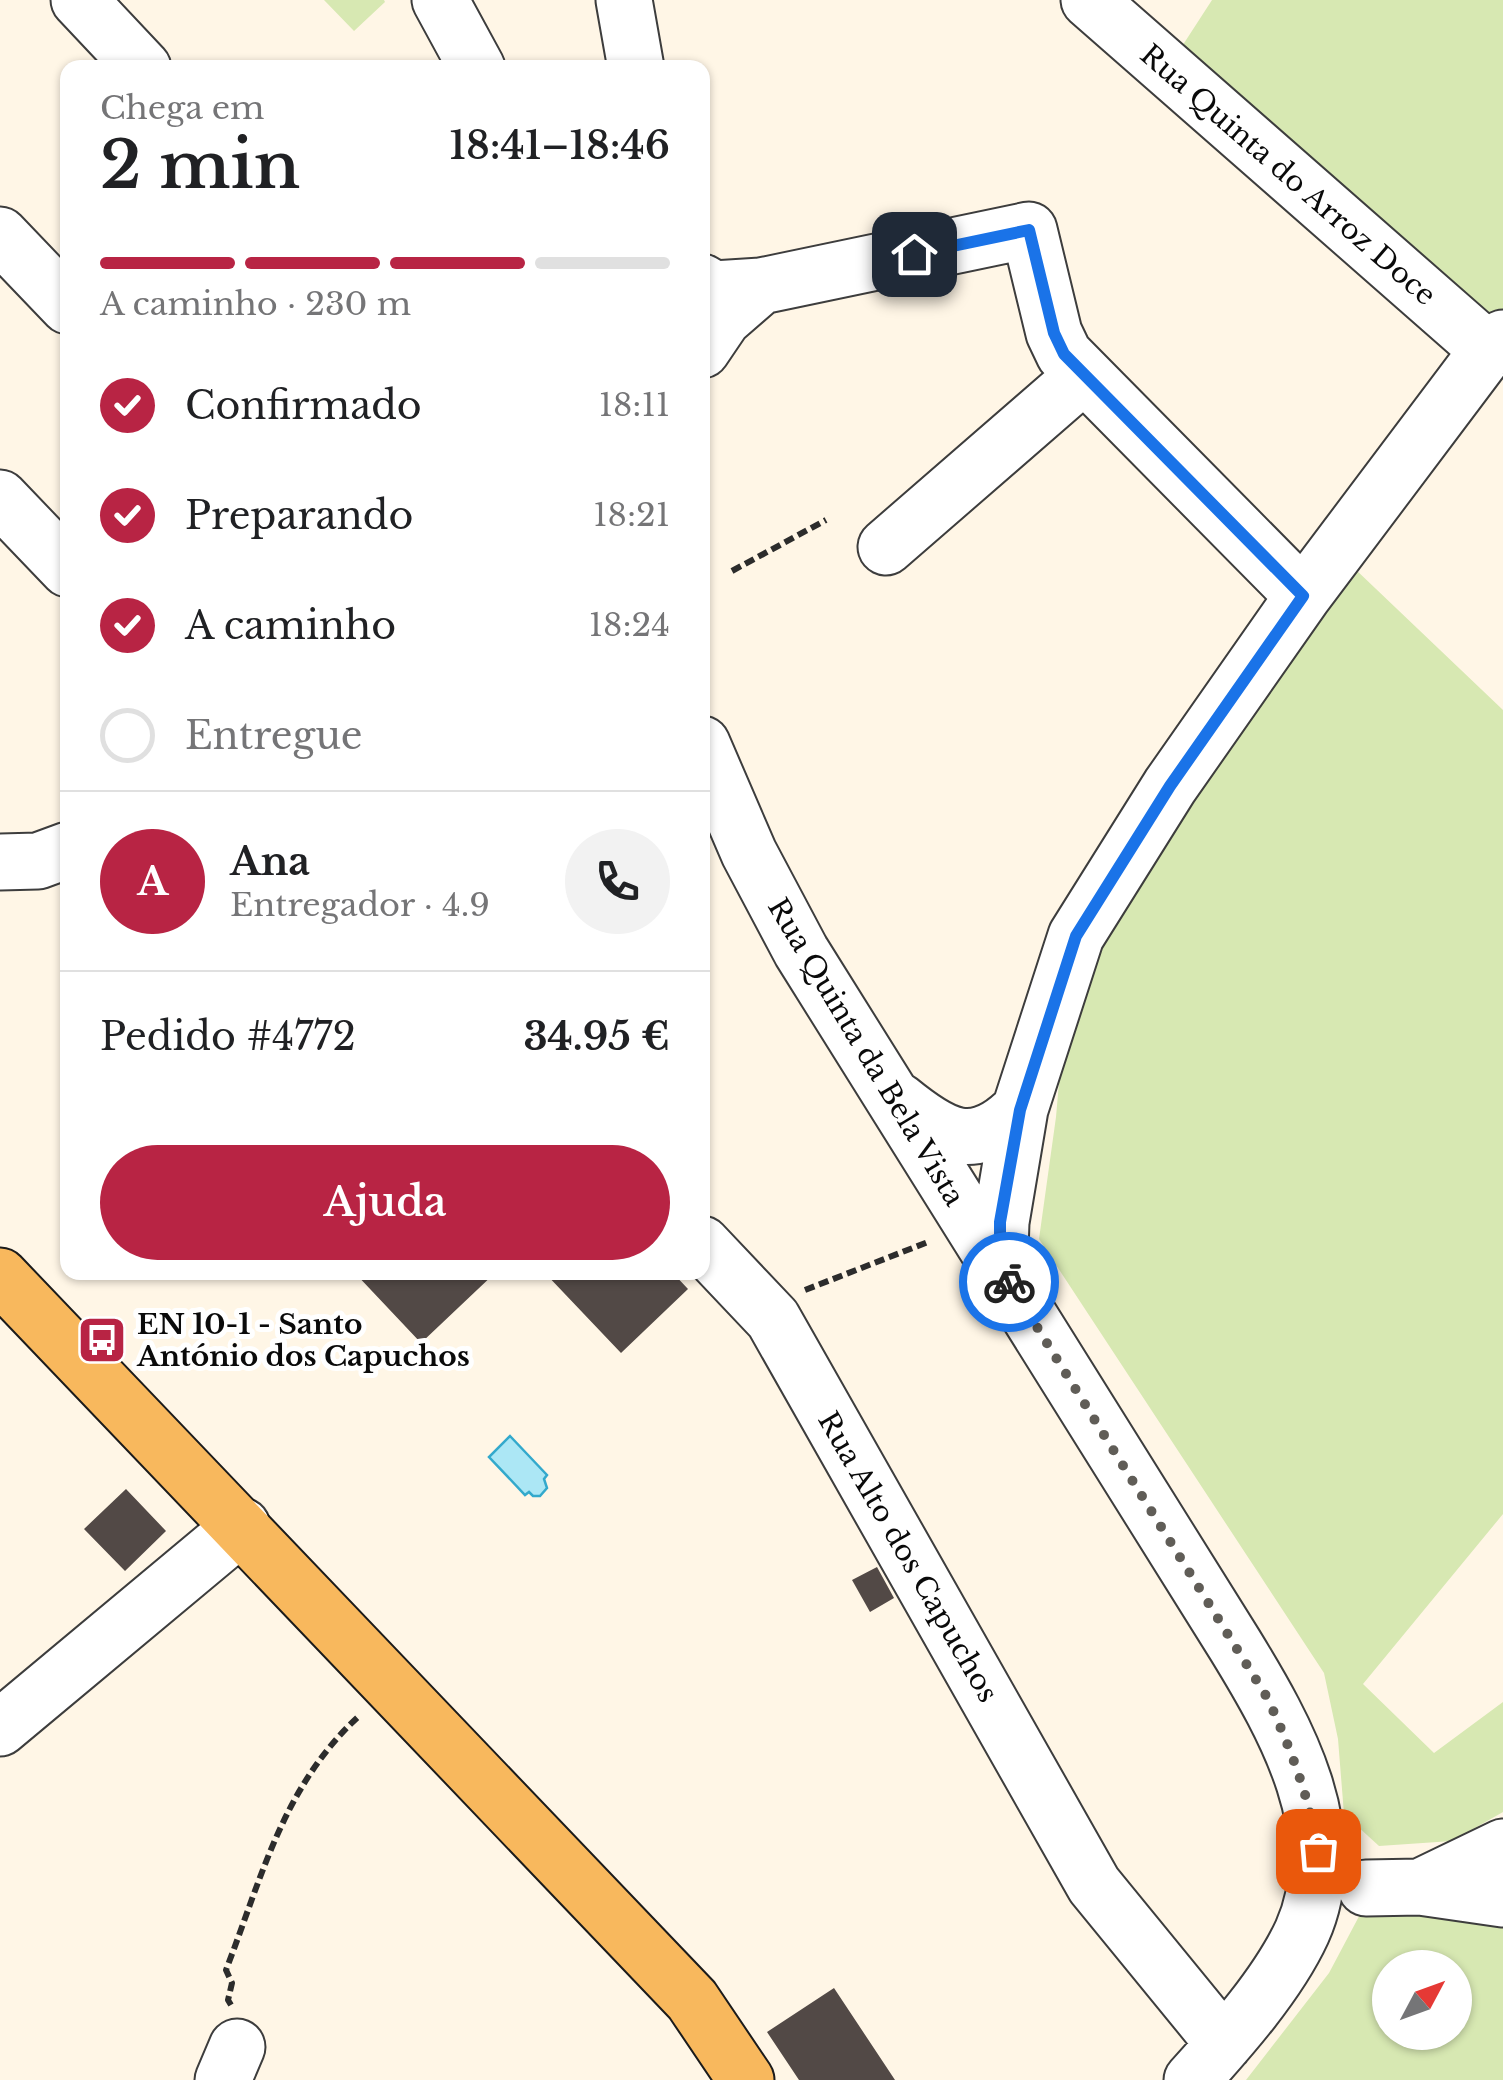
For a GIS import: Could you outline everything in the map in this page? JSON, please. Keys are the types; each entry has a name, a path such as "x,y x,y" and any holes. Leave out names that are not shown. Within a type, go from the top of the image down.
{"main road":[{"path":"0,1276 692,2000 746,2080"}],"street":[{"path":"79,0 135,60"},
{"path":"440,0 474,60"},
{"path":"624,0 635,60"},
{"name":"Rua Quinta do Arroz Doce","path":"1088,0 1496,344"},
{"path":"710,287 762,286 1029,230 1054,333 1064,354 1303,596"},
{"path":"0,235 60,298"},
{"path":"710,338 723,319 762,286"},
{"path":"1208,2062 1244,2021 1302,1933 1315,1892 1311,1807 1295,1758 1268,1699 1010,1285 1000,1250 1000,1222 973,1185 1020,1110 1076,936 1170,786 1303,596 1496,344"},
{"path":"886,547 1084,375"},
{"path":"0,498 60,561"},
{"name":"Rua Quinta da Bela Vista","path":"710,763 748,854 800,951 887,1091 932,1128 973,1185"},
{"path":"0,862 38,861 60,853"},
{"name":"Rua Alto dos Capuchos","path":"710,1252 773,1319 1094,1885 1208,2062"},
{"path":"0,1728 242,1526"},
{"path":"1315,1836 1366,1888"},
{"path":"1420,1887 1503,1847"},
{"path":"1310,1906 1366,1888 1420,1887 1503,1899"}],"path":[{"path":"732,571 826,520"},
{"path":"762,1307 973,1185"},
{"path":"230,2063 234,2011 228,2000 232,1984 226,1970 284,1816 325,1752 393,1685"}],"green space":[{"path":"324,0 384,0 385,2 354,31"},
{"path":"1212,0 1503,0 1503,321 1489,333 1177,54"},
{"path":"1354,568 1503,710 1503,1514 1363,1684 1434,1753 1503,1702 1503,1812 1452,1841 1379,1846 1344,1814 1338,1739 1324,1673 1039,1239 1056,1117 1066,1002 1149,849"},
{"path":"1365,1905 1503,1919 1503,2080 1246,2080 1329,1973"}],"water":[{"path":"510,1436 547,1475 547,1488 540,1496 529,1492 525,1495 489,1457"}],"building":[{"path":"362,1280 488,1280 421,1343"},
{"path":"552,1280 680,1280 688,1289 621,1353"},
{"path":"126,1489 166,1531 125,1571 84,1529"},
{"path":"877,1567 894,1598 870,1612 852,1580"},
{"path":"834,1988 895,2080 799,2080 767,2032"}],"way so far":[{"path":"1009,1282 1268,1699 1295,1758 1311,1807 1318,1851"}],"place":[{"name":"EN 10-1 - Santo António dos Capuchos","path":"102,1340"}],"route":[{"path":"914,254 1029,230 1054,333 1064,354 1303,596 1170,786 1076,936 1020,1110 1000,1222 1000,1250 1009,1282"}]}
